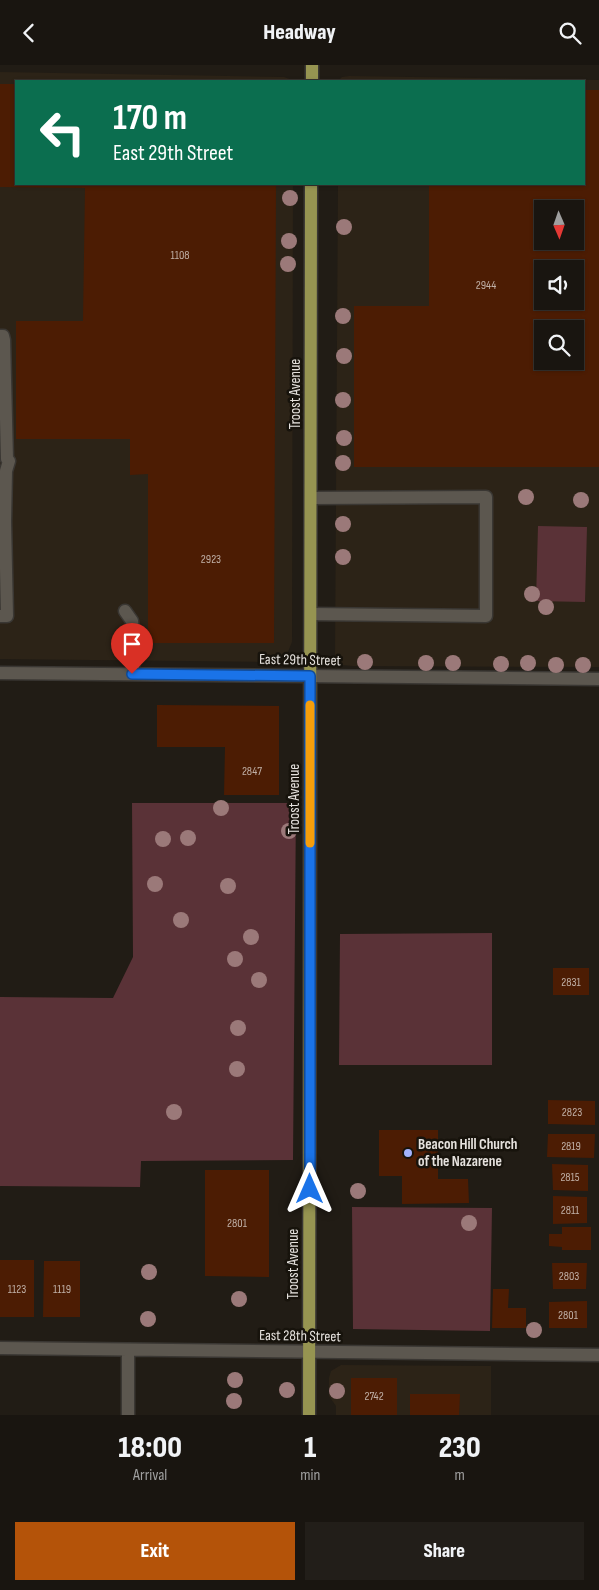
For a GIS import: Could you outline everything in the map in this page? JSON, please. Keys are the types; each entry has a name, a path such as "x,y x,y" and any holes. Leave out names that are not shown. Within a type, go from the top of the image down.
{"main road":[{"path":"312,65 312,80"},
{"name":"Troost Avenue","path":"309,1415 311,185"}],"street":[{"path":"0,336 3,336 4,339 7,459 9,461 6,471 4,522 7,616 0,616"},
{"path":"311,498 486,497 486,616 311,614"},
{"path":"125,611 132,621 132,674"},
{"name":"East 29th Street","path":"0,673 599,679"},
{"name":"East 28th Street","path":"0,1348 599,1355"},
{"path":"128,1350 128,1415"}],"shaded area":[{"path":"0,72 284,77 292,80 15,80 15,185 293,185 292,642 287,654 273,662 0,659"},
{"path":"349,76 599,80 599,667 342,665 335,656 338,185 585,185 585,80 339,80 342,77"},
{"path":"538,526 587,527 585,602 536,601"},
{"path":"132,803 296,803 293,1160 141,1161 140,1187 0,1186 0,997 113,998 133,957"},
{"path":"492,933 492,1065 339,1065 340,934"},
{"path":"352,1207 492,1208 490,1331 353,1329"},
{"path":"341,1365 491,1366 491,1415 336,1415 336,1406 329,1396 329,1378 331,1371"}],"building":[{"path":"0,84 15,84 15,185 276,185 274,643 148,643 148,474 130,475 130,439 16,439 16,321 83,321 85,188 0,187"},
{"path":"585,90 599,90 599,467 354,467 354,306 429,306 429,185 585,185"},
{"path":"157,705 279,706 279,795 224,795 225,747 157,747"},
{"path":"553,968 589,968 589,995 553,995"},
{"path":"548,1100 595,1101 595,1125 548,1124"},
{"name":"Beacon Hill Church of the Nazarene","path":"379,1130 438,1130 438,1179 468,1179 469,1203 402,1204 402,1176 379,1176"},
{"path":"548,1134 595,1134 594,1158 547,1157"},
{"path":"552,1164 588,1165 588,1191 553,1190"},
{"path":"205,1170 269,1170 269,1277 205,1276"},
{"path":"553,1196 587,1197 587,1223 553,1224"},
{"path":"562,1227 591,1227 591,1250 562,1250 562,1247 549,1246 549,1234 562,1234"},
{"path":"0,1260 34,1260 34,1317 0,1317"},
{"path":"44,1261 80,1261 80,1317 43,1317"},
{"path":"552,1263 587,1263 586,1289 553,1289"},
{"path":"493,1289 509,1289 508,1308 526,1308 526,1328 492,1328"},
{"path":"587,1301 587,1328 549,1328 549,1302"},
{"path":"351,1378 397,1378 397,1415 351,1415"},
{"path":"410,1394 460,1394 459,1415 410,1415"}],"slow traffic":[{"path":"310,705 310,843"}],"place":[{"name":"Beacon Hill Church of the Nazarene","path":"408,1153"}],"route":[{"path":"132,674 310,676 310,1189"}]}
